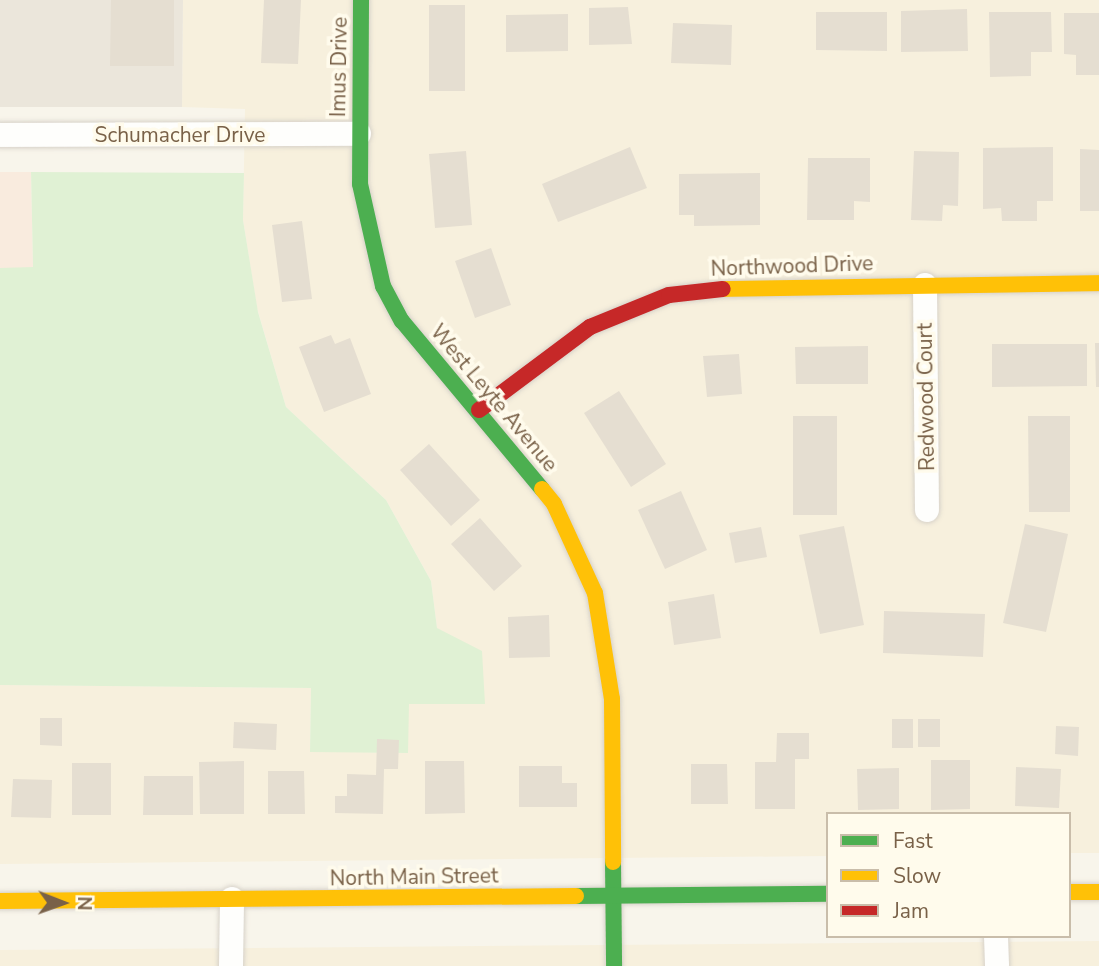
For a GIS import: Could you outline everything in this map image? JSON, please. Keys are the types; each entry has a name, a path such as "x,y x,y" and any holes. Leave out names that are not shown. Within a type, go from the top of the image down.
{"street":[{"name":"Imus Drive","path":"359,134 361,0"},
{"name":"Schumacher Drive","path":"0,135 359,134"},
{"name":"West Leyte Avenue","path":"359,134 365,221 383,286 402,321 479,410 554,504 595,593 612,699 614,966"},
{"name":"Northwood Drive","path":"479,410 590,327 669,295 761,284 1099,283"},
{"name":"Redwood Court","path":"925,285 927,510"},
{"path":"1071,892 1099,892"},
{"name":"North Main Street","path":"0,901 826,894"},
{"path":"231,966 232,900"},
{"path":"996,938 997,966"}],"shaded area":[{"path":"0,0 183,0 182,107 0,107"},
{"path":"183,0 1099,0 1099,853 1071,853 1071,812 826,812 826,856 0,864 0,685 311,688 310,751 408,753 408,704 484,704 437,628 431,581 386,500 286,407 257,308 243,220 245,109 182,107"},
{"path":"0,172 31,172 33,268 0,268"},
{"path":"1099,941 1099,966 0,966 0,950"}],"green space":[{"path":"31,172 244,173 243,220 258,312 286,407 386,500 431,581 437,628 482,651 485,704 409,704 408,753 310,752 311,688 0,685 0,268 33,267"}],"building":[{"path":"111,0 174,0 174,66 110,66"},
{"path":"264,0 301,0 298,64 261,63"},
{"path":"429,5 465,5 465,91 429,91"},
{"path":"628,7 632,44 589,45 589,8"},
{"path":"967,9 968,51 901,52 901,11"},
{"path":"816,12 887,12 887,51 816,50"},
{"path":"989,12 1051,12 1052,52 1031,52 1031,76 990,77"},
{"path":"1064,13 1099,13 1099,75 1076,75 1076,55 1064,54"},
{"path":"568,14 568,51 506,52 506,15"},
{"path":"673,23 732,25 731,65 671,63"},
{"path":"630,147 647,188 558,222 542,184"},
{"path":"1053,147 1053,201 1037,201 1037,221 1002,221 1001,208 983,209 983,148"},
{"path":"1080,149 1099,150 1099,211 1080,211"},
{"path":"466,151 472,225 435,228 429,154"},
{"path":"914,151 959,152 958,206 943,205 942,221 911,220"},
{"path":"808,158 870,158 870,202 854,201 854,220 807,220"},
{"path":"760,173 760,225 694,226 694,215 679,215 679,174"},
{"path":"302,221 312,299 282,302 272,225"},
{"path":"491,248 511,305 475,318 455,261"},
{"path":"331,335 335,344 350,338 371,394 324,412 299,347"},
{"path":"1095,343 1099,343 1099,387 1096,387"},
{"path":"992,344 1087,344 1087,386 992,387"},
{"path":"868,346 868,384 796,384 795,347"},
{"path":"739,354 742,394 707,397 703,356"},
{"path":"619,391 666,464 631,487 584,413"},
{"path":"793,416 837,416 837,515 793,515"},
{"path":"1028,416 1070,416 1070,512 1029,512"},
{"path":"429,444 480,500 451,526 400,470"},
{"path":"681,491 707,550 665,569 638,510"},
{"path":"480,518 522,566 494,591 451,544"},
{"path":"1025,524 1068,534 1046,632 1003,623"},
{"path":"844,526 864,625 820,634 799,535"},
{"path":"761,527 767,557 735,563 729,533"},
{"path":"714,594 721,638 674,645 668,602"},
{"path":"884,611 985,614 983,657 883,653"},
{"path":"549,615 550,657 509,658 508,617"},
{"path":"40,718 62,718 62,746 40,745"},
{"path":"892,719 913,719 913,748 892,748"},
{"path":"918,719 940,719 940,747 918,747"},
{"path":"234,722 277,724 276,750 233,748"},
{"path":"1056,726 1079,727 1078,756 1055,754"},
{"path":"777,733 809,733 809,759 795,759 795,809 755,809 755,762 776,762"},
{"path":"377,739 399,740 398,769 384,769 383,814 335,813 335,796 347,796 347,774 376,775"},
{"path":"931,760 970,760 970,809 931,810"},
{"path":"244,761 244,814 200,814 199,762"},
{"path":"425,761 464,761 465,813 425,814"},
{"path":"72,763 111,763 111,815 72,815"},
{"path":"691,764 727,764 728,804 691,804"},
{"path":"519,766 562,766 562,783 577,783 577,807 519,807"},
{"path":"1016,767 1061,769 1059,808 1015,806"},
{"path":"899,768 899,809 858,810 857,769"},
{"path":"268,771 304,771 305,814 268,814"},
{"path":"144,776 193,776 193,815 143,815"},
{"path":"13,779 52,780 51,818 11,817"}],"traffic: fast":[{"path":"361,0 360,184 383,286 402,321 542,489"},
{"path":"613,862 614,966"},
{"path":"576,896 826,894"}],"traffic: slow":[{"path":"723,289 1099,283"},
{"path":"542,489 554,504 595,593 612,699 613,862"},
{"path":"1071,892 1099,892"},
{"path":"0,901 576,896"}],"traffic: jam":[{"path":"479,410 590,327 669,295 723,289"}]}
